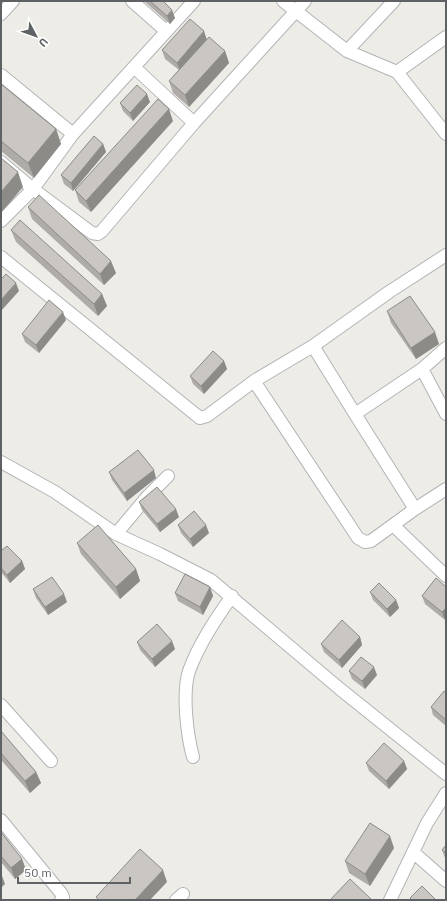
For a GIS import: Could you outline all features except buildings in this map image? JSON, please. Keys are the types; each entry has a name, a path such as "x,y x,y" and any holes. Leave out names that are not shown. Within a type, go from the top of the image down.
{"street":[{"path":"1,14 13,1"},
{"path":"132,1 166,31"},
{"path":"1,221 33,189 73,134 194,1"},
{"path":"283,1 295,12 347,51 397,72 446,134"},
{"path":"1,162 33,189 92,233 98,234 194,123 305,1"},
{"path":"347,51 394,1"},
{"path":"397,72 446,37"},
{"path":"134,67 194,123"},
{"path":"1,75 73,134"},
{"path":"1,258 200,418 207,416 254,381 313,346 389,292 446,255"},
{"path":"313,346 414,509"},
{"path":"355,414 422,369 446,348"},
{"path":"422,369 446,414"},
{"path":"254,381 358,538 365,542 371,541 414,509 446,489"},
{"path":"1,462 55,492 116,534 211,580 232,596 340,689 446,774"},
{"path":"116,534 146,497 168,476"},
{"path":"393,525 446,576"},
{"path":"193,757 186,721 186,696 189,673 211,625 232,596"},
{"path":"1,705 51,761"},
{"path":"390,900 427,823 446,793"},
{"path":"1,820 61,893 61,900"},
{"path":"413,852 446,881"}]}
